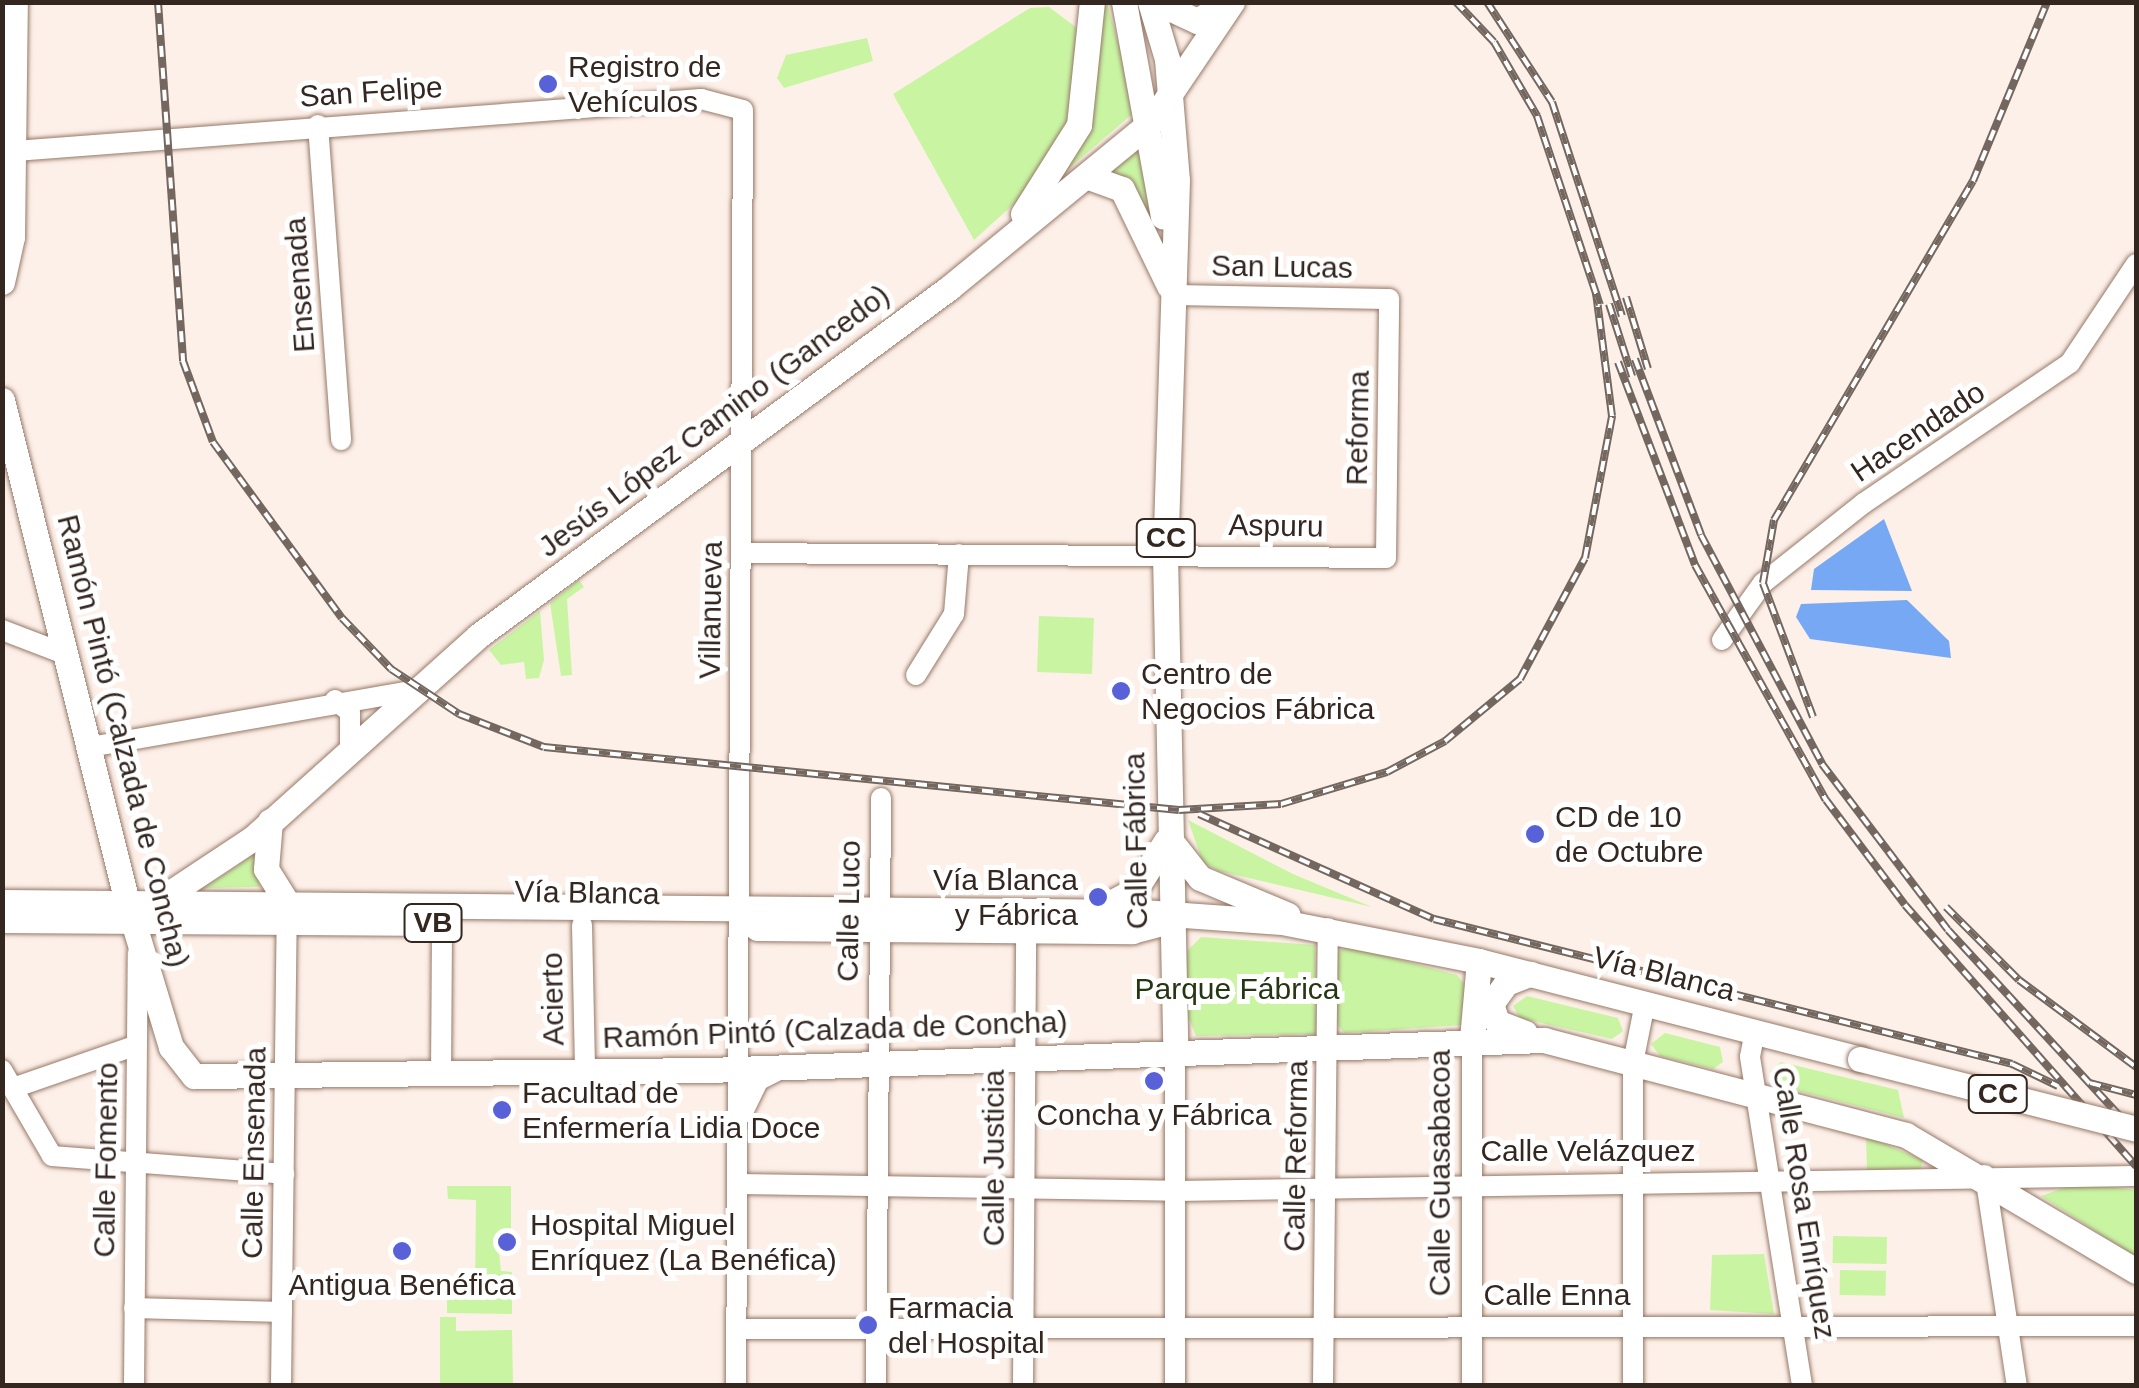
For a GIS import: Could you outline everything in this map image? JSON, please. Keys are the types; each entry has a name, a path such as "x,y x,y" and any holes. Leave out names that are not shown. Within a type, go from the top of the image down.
{"main road":[{"path":"962,278 1042,192 1079,126 1092,2"},
{"name":"CC","path":"1124,2 1151,122"},
{"path":"1153,2 1196,21 1232,2"},
{"name":"CC","path":"1153,2 1173,101"},
{"path":"1178,180 1191,107 1232,2"},
{"name":"Jesús López Camino (Gancedo)","path":"207,870 270,821 410,691 962,278 1151,122 1173,101 1232,2"},
{"path":"2,282 11,19"},
{"name":"Calle Fábrica","path":"1173,101 1178,180 1166,554 1168,837 1175,1049"},
{"name":"Calle Fábrica","path":"1151,122 1172,295"},
{"path":"1086,176 1122,189 1172,295"},
{"path":"2,192 2,238"},
{"name":"Ramón Pintó (Calzada de Concha)","path":"2,400 132,917 182,1068 206,1079 738,1069 1487,1031 1544,1040 1754,1092 1906,1135 1985,1175 2136,1271"},
{"path":"270,821 266,869 287,912"},
{"path":"1086,912 1135,890 1168,837 1200,878 1322,926"},
{"path":"132,917 207,870"},
{"path":"132,917 207,870"},
{"name":"Vía Blanca","path":"161,899 442,923 733,919"},
{"name":"Vía Blanca","path":"2,902 132,917"},
{"name":"Vía Blanca","path":"2,920 287,912 733,919 1086,912 1170,921 1322,926 1755,1030 2136,1130"},
{"name":"Vía Blanca","path":"878,919 1026,931 1132,931 1170,921"},
{"path":"1132,931 1155,942 1172,972"},
{"name":"Calle Guasabacoa","path":"1479,961 1487,1031"},
{"path":"1487,1031 1499,990 1530,974"},
{"path":"740,1112 756,1078 787,1065"}],"street":[{"name":"San Felipe","path":"7,152 702,99 744,110"},
{"name":"Villanueva","path":"736,1386 740,1112 733,919 742,553 744,110"},
{"name":"Ensenada","path":"318,126 341,440"},
{"name":"Hacendado","path":"1722,640 1763,583 1850,514 2070,363 2136,264"},
{"name":"San Lucas","path":"1172,295 1390,300"},
{"name":"Reforma","path":"1386,558 1390,300"},
{"name":"Aspuru","path":"742,553 1386,558"},
{"path":"916,676 954,614 959,554"},
{"path":"2,630 67,655"},
{"path":"90,748 335,700 410,691"},
{"path":"335,700 350,712 350,744"},
{"name":"Calle Luco","path":"876,1386 881,798"},
{"name":"Calle Ensenada","path":"281,1386 287,912"},
{"name":"Calle Fomento","path":"132,917 137,1046 134,1386"},
{"path":"441,1075 442,923"},
{"name":"Acierto","path":"582,924 584,1072"},
{"name":"Calle Reforma","path":"1322,926 1328,1042 1323,1386"},
{"name":"Calle Justicia","path":"1022,1386 1026,931"},
{"path":"1632,1386 1633,1063 1645,1003"},
{"name":"Calle Rosa Enríquez","path":"1755,1030 1754,1092 1802,1386"},
{"name":"Calle Guasabacoa","path":"1472,1386 1473,1182 1487,1031"},
{"path":"137,1046 8,1079 52,1156 284,1174"},
{"name":"Calle Fábrica","path":"1175,1049 1175,1386"},
{"path":"1985,1175 2017,1386"},
{"name":"Calle Velázquez","path":"740,1184 1176,1191 1325,1190 1473,1182 2136,1176"},
{"path":"134,1308 282,1312"},
{"name":"Calle Enna","path":"737,1328 1324,1328 2006,1321 2136,1326"}],"green space":[{"path":"1098,3 1107,3 1137,110 1060,176 1095,99"},
{"path":"1049,7 1077,28 1079,80 1062,140 1025,194 974,240 893,94 1030,8"},
{"path":"867,38 873,61 784,88 777,78 786,55"},
{"path":"1144,142 1153,230 1104,171"},
{"path":"579,580 584,587 567,599 572,675 561,676 550,603"},
{"path":"540,611 544,660 539,678 526,679 524,662 501,665 489,650"},
{"path":"1039,616 1094,618 1092,674 1037,672"},
{"path":"1188,820 1293,874 1372,907 1219,871 1203,863"},
{"path":"254,854 260,887 203,888 236,867"},
{"name":"Parque Fábrica","path":"1201,937 1315,945 1316,1034 1196,1036 1185,1009 1186,952"},
{"name":"Parque Fábrica","path":"1348,946 1457,975 1466,986 1464,1025 1344,1033 1336,1023 1338,952"},
{"path":"1527,996 1618,1018 1623,1031 1612,1039 1520,1018 1513,1006"},
{"path":"1665,1033 1720,1047 1723,1062 1713,1069 1660,1056 1651,1044"},
{"path":"1781,1062 1898,1090 1904,1118 1775,1085 1770,1071"},
{"path":"1866,1136 1923,1160 1920,1170 1867,1171"},
{"path":"2078,1183 2136,1190 2136,1257 2041,1196"},
{"path":"447,1186 511,1186 511,1233 497,1234 501,1271 512,1272 512,1314 447,1313 447,1284 475,1284 476,1200 448,1199"},
{"path":"1833,1236 1887,1237 1887,1264 1833,1263"},
{"path":"1764,1254 1774,1314 1710,1310 1712,1255"},
{"path":"1840,1270 1886,1271 1886,1296 1840,1295"},
{"path":"440,1317 456,1317 456,1331 512,1330 513,1384 440,1384"}],"water":[{"path":"1884,519 1912,591 1811,590 1814,569"},
{"path":"1907,600 1949,641 1951,658 1810,639 1796,617 1801,604"}],"railway":[{"path":"158,2 183,361 213,442 342,618 391,669 459,714 544,747 1179,810 1281,804 1387,772 1445,741 1520,679 1585,558 1612,416 1596,292"},
{"path":"1456,2 1494,42 1537,116 1600,305"},
{"path":"1487,2 1552,102 1622,316"},
{"path":"1813,717 1763,583 1774,520 1973,181 2047,2"},
{"path":"1626,297 1648,369"},
{"path":"1609,304 1632,376"},
{"path":"1635,359 1701,535 1822,764 1948,930 2136,1134"},
{"path":"1618,362 1695,565 1826,800 1905,905 2136,1166"},
{"path":"1199,814 1434,919 2012,1064 2058,1086"},
{"path":"1946,907 2019,980 2136,1067"},
{"path":"2090,1083 2136,1095"}],"place":[{"name":"Registro de Vehículos","path":"548,84"},
{"name":"Centro de Negocios Fábrica","path":"1121,691"},
{"name":"CD de 10 de Octubre","path":"1535,834"},
{"name":"Vía Blanca y Fábrica","path":"1098,897"},
{"name":"Concha y Fábrica","path":"1154,1081"},
{"name":"Facultad de Enfermería Lidia Doce","path":"502,1110"},
{"name":"Hospital Miguel Enríquez (La Benéfica)","path":"507,1242"},
{"name":"Antigua Benéfica","path":"402,1251"},
{"name":"Farmacia del Hospital","path":"868,1325"}]}
